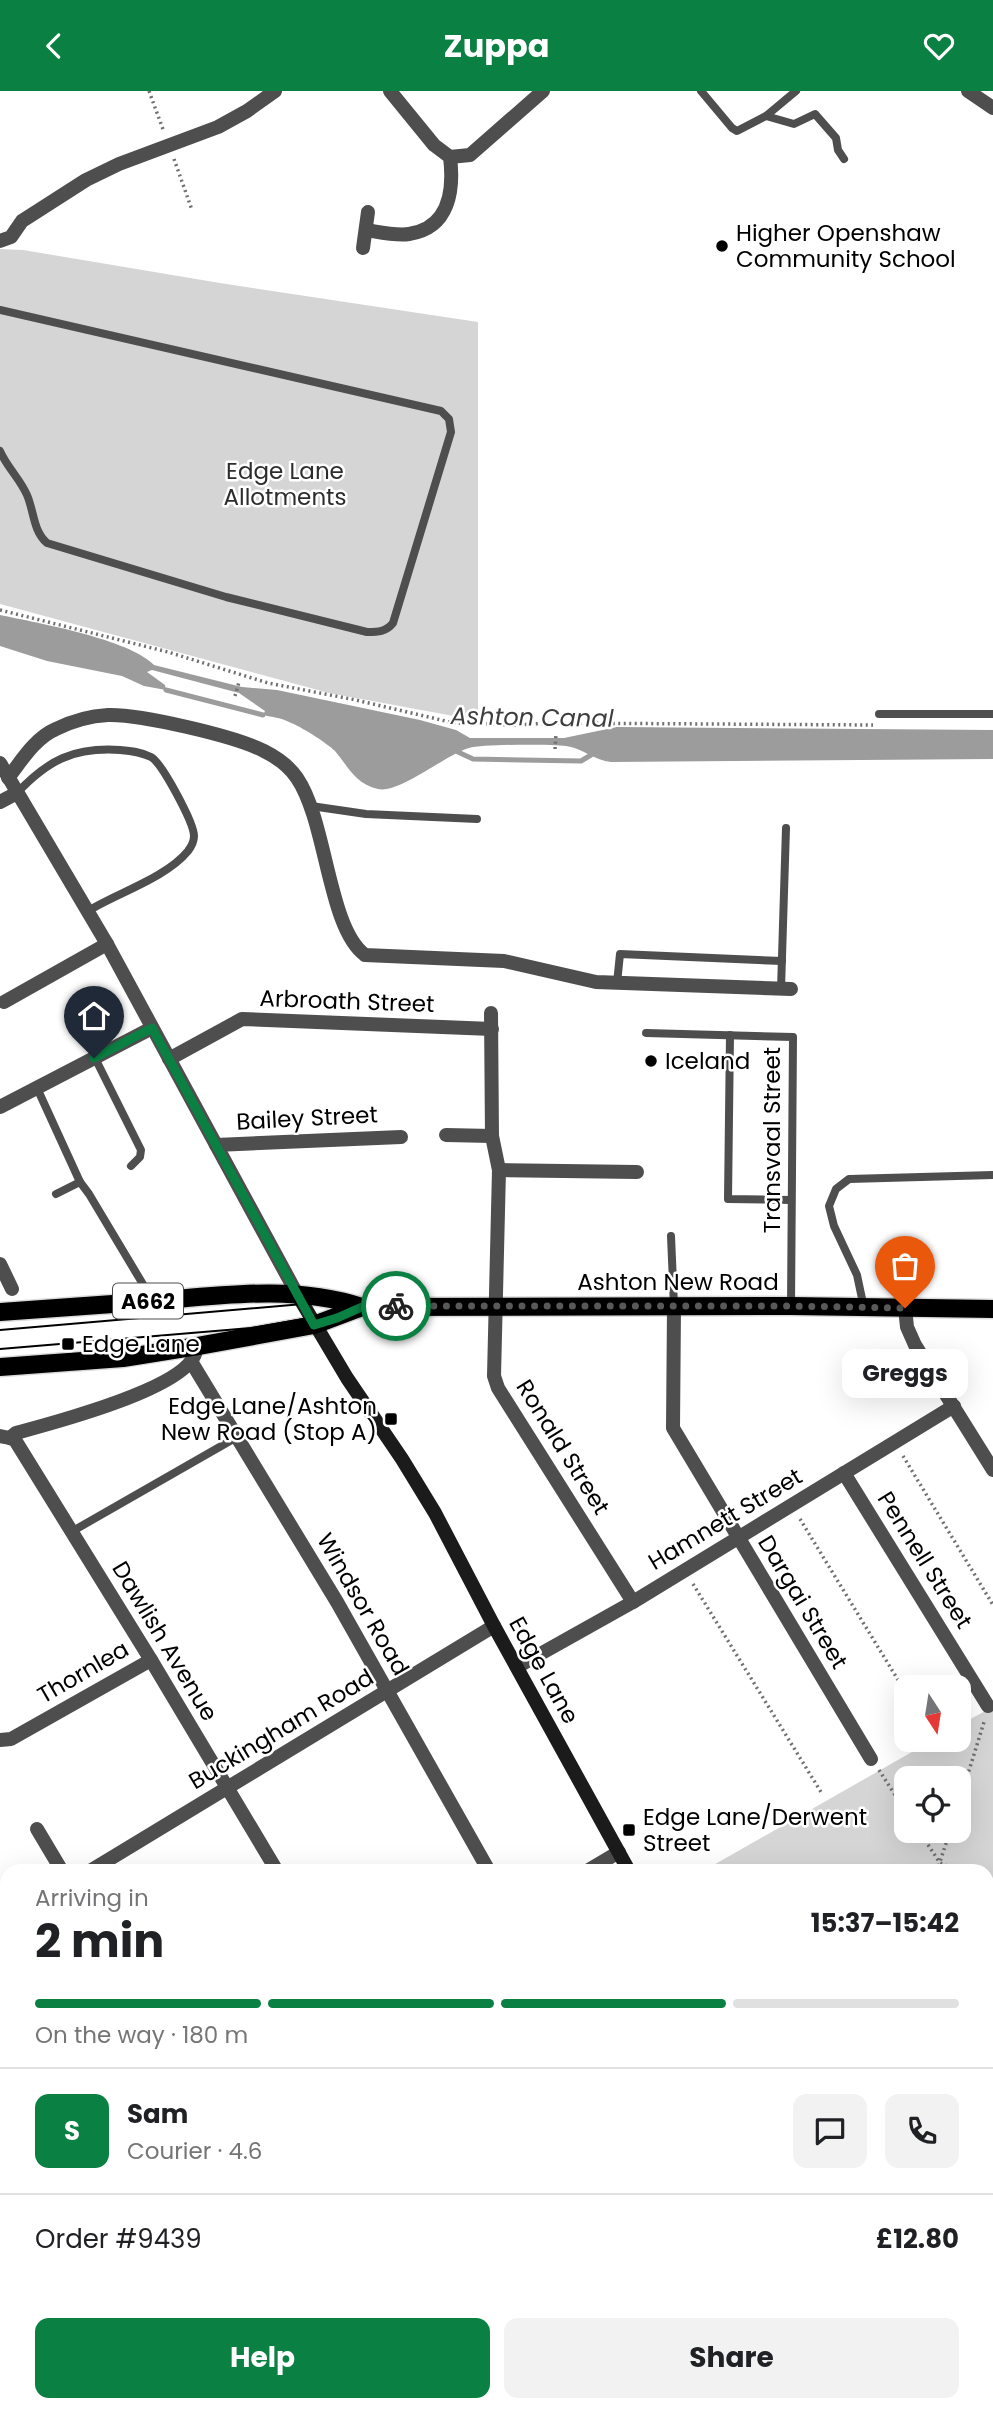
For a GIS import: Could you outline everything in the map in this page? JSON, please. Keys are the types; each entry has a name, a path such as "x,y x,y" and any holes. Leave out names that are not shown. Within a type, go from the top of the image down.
{"main road":[{"name":"A662","path":"0,1312 246,1294 297,1294 335,1298 362,1307"},
{"name":"Ashton New Road","path":"362,1307 495,1305 993,1309"},
{"name":"A662","path":"0,1367 195,1354 314,1325 362,1307"}],"street":[{"path":"0,241 11,237 22,221 86,180 119,164 218,127 275,91"},
{"path":"390,91 434,145 450,157 470,155 543,91"},
{"path":"968,91 993,109"},
{"path":"366,230 410,234 426,229 441,216 450,201 453,177 450,157"},
{"path":"363,248 368,212"},
{"path":"8,778 35,745 55,729 93,716 125,716 220,737 264,751 289,768 297,777 311,806 346,930 357,949 365,955 504,961 596,982 786,989"},
{"name":"Edge Lane","path":"0,764 107,944 314,1325 435,1513 625,1864"},
{"path":"0,802 17,793"},
{"path":"4,1002 107,944"},
{"name":"Ronald Street","path":"491,1013 492,1136 499,1170 494,1376 498,1388 633,1602"},
{"name":"Arbroath Street","path":"169,1059 242,1019 492,1029"},
{"path":"0,1107 152,1028"},
{"path":"446,1135 492,1136"},
{"name":"Bailey Street","path":"216,1145 401,1137"},
{"path":"499,1170 637,1172"},
{"path":"0,1264 12,1289"},
{"name":"Dargai Street","path":"674,1307 673,1428 871,1759"},
{"path":"905,1308 907,1327 915,1345 993,1470"},
{"path":"5,1437 125,1399 160,1383 195,1354"},
{"name":"Windsor Road","path":"195,1354 209,1389 337,1602 485,1864"},
{"name":"Hamnett Street","path":"517,1667 633,1602 954,1406"},
{"name":"Dawlish Avenue","path":"5,1437 15,1440 151,1660 272,1864"},
{"name":"Pennell Street","path":"844,1473 989,1706"},
{"name":"Buckingham Road","path":"102,1864 494,1626"},
{"name":"Thornlea","path":"0,1740 11,1739 151,1660"},
{"path":"37,1829 58,1864"},
{"path":"599,1864 619,1852"}],"lane":[{"path":"701,91 737,131 766,116 796,91"},
{"path":"766,116 794,124 815,114 836,138 838,150 844,159"},
{"path":"0,310 441,411 449,419 452,432 393,623 388,629 379,632 367,632 226,597 47,543 41,538 36,527 26,492 0,451"},
{"path":"878,714 993,714"},
{"path":"17,793 36,774 69,754 93,750 137,752 157,761 193,830 192,842 188,850 160,873 88,911"},
{"path":"311,806 366,814 477,820"},
{"path":"786,828 782,961 786,989"},
{"path":"617,983 620,954 782,961"},
{"name":"Transvaal Street","path":"646,1033 793,1037 790,1306"},
{"path":"730,1035 728,1199 791,1200"},
{"path":"94,1058 141,1150 140,1157 131,1166"},
{"path":"37,1088 80,1182 153,1301"},
{"path":"864,1308 857,1275 834,1226 829,1206 836,1189 849,1179 993,1175"},
{"path":"56,1194 80,1182"},
{"path":"671,1236 674,1307"},
{"path":"71,1532 237,1437"}],"path":[{"path":"0,610 168,652 268,683 454,723 885,725"},
{"path":"235,695 239,682"},
{"path":"555,749 556,734"},
{"path":"894,1442 993,1605"},
{"path":"791,1505 895,1675"},
{"path":"684,1570 821,1792"},
{"path":"970,1766 989,1706"},
{"path":"871,1759 894,1794"},
{"path":"927,1843 940,1863"},
{"path":"940,1863 946,1843"}],"green space":[{"name":"Edge Lane Allotments","path":"0,249 23,250 478,322 478,719 329,693 0,604"},
{"path":"993,1707 993,1864 715,1864 912,1752 971,1752 971,1719"}],"shaded area":[{"path":"0,615 59,627 104,640 125,647 154,665 242,687 277,690 420,720 456,730 470,738 564,738 617,727 993,730 993,759 611,762 566,746 488,746 469,748 398,786 378,789 358,779 335,751 320,739 286,721 263,715 265,711 239,693 152,670 147,672 165,685 166,690 144,686 122,676 47,661 0,646"}],"waterway":[{"path":"166,690 263,715"},
{"path":"458,752 473,759 581,761 591,755"}],"tram line":[{"path":"0,1330 303,1304 345,1304"},
{"path":"0,1349 251,1328 356,1310 993,1312"}],"way so far":[{"path":"396,1306 905,1308"}],"place":[{"name":"Higher Openshaw Community School","path":"722,246"},
{"name":"Iceland","path":"651,1061"},
{"name":"Greggs","path":"905,1308"},
{"name":"Edge Lane","path":"68,1344"},
{"name":"Edge Lane/Ashton New Road (Stop A)","path":"391,1419"},
{"name":"Edge Lane/Derwent Street","path":"629,1830"}],"route":[{"path":"94,1058 152,1028 314,1325 362,1307 396,1306"}],"water label":[{"name":"Ashton Canal","path":"532,717"}]}
